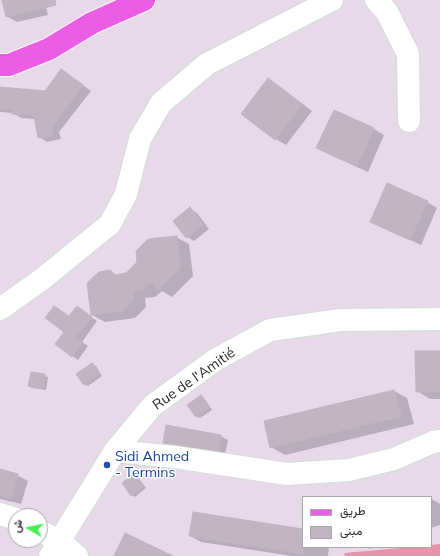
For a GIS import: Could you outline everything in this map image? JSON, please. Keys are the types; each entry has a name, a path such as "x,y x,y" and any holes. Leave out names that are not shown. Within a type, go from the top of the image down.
{"main road":[{"path":"0,65 9,65 49,49 92,23 144,0"}],"street":[{"path":"0,309 42,280 110,224 126,194 140,139 162,103 207,64 332,0"},
{"path":"376,0 387,12 408,54 409,121"},
{"name":"Rue de l'Amitié","path":"55,549 115,451 152,406 215,360 270,330 341,320 440,319"},
{"path":"115,451 174,457 286,474 349,470 394,459 433,442 440,441"},
{"path":"48,541 55,549 77,556"}],"shaded area":[{"path":"440,544 440,556 345,556 344,553 401,548 432,548 432,545"}],"building":[{"path":"2,0 55,0 56,5 6,17"},
{"path":"61,69 83,85 52,127 53,135 38,138 34,116 12,114 13,110 0,109 0,87 45,91"},
{"path":"268,78 302,104 275,140 241,114"},
{"path":"334,110 374,128 357,166 316,148"},
{"path":"387,183 428,201 410,240 370,222"},
{"path":"190,207 203,225 186,238 173,221"},
{"path":"177,236 180,268 158,290 151,282 142,290 133,291 134,300 122,311 91,315 87,283 99,272 110,270 115,275 126,273 137,262 136,251 148,239"},
{"path":"54,306 69,316 77,306 92,317 76,337 83,342 72,357 55,344 64,332 45,318"},
{"path":"415,351 440,351 440,391 416,392"},
{"path":"92,363 100,374 84,385 76,374"},
{"path":"31,372 45,374 43,389 28,386"},
{"path":"394,390 401,416 270,448 264,421"},
{"path":"201,395 209,408 196,417 187,405"},
{"path":"166,425 221,435 218,451 163,443"},
{"path":"0,469 18,474 11,499 0,496"},
{"path":"134,474 144,486 131,496 122,483"},
{"path":"193,512 302,529 303,554 189,536"},
{"path":"125,533 173,556 114,556"}],"place":[{"name":"Sidi Ahmed - Termins","path":"107,465"}]}
